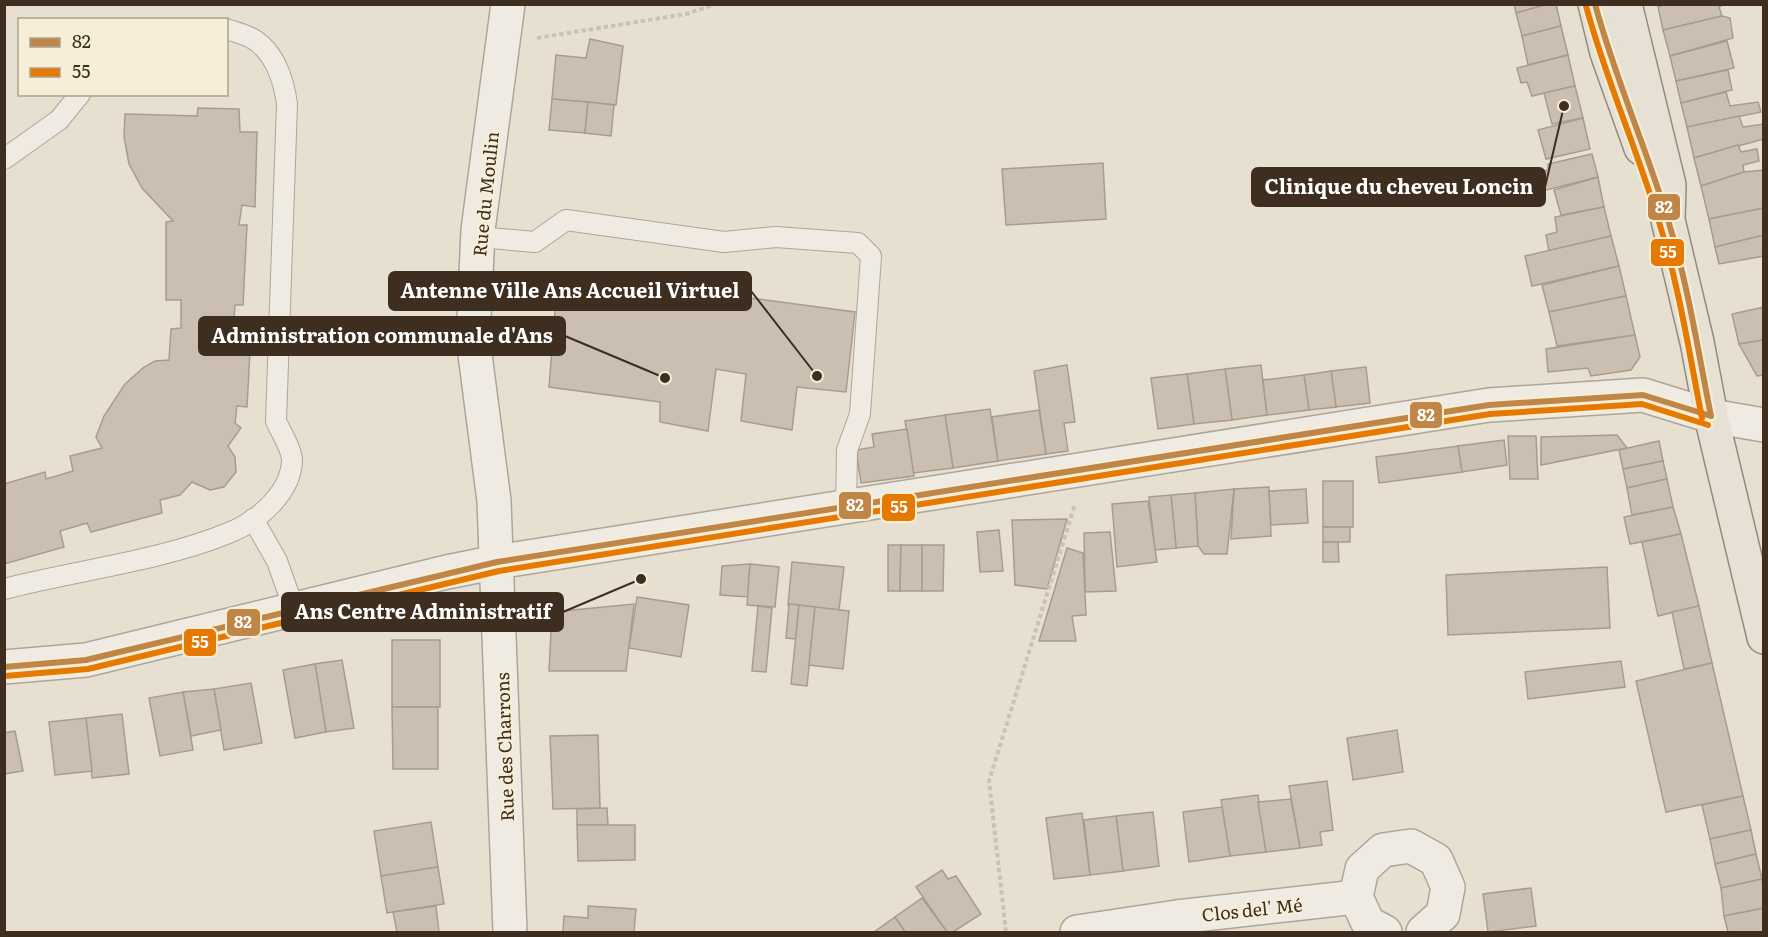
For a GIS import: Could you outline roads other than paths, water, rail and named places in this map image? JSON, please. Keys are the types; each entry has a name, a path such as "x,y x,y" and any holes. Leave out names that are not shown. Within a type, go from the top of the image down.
{"main road":[{"path":"1595,4 1607,53 1668,220 1697,342 1711,416 1764,637"},
{"path":"1625,4 1669,186 1668,220"}],"street":[{"name":"Rue du Moulin","path":"497,562 494,501 473,339 478,237 508,4"},
{"path":"4,667 86,660 497,562 1489,405 1643,395 1711,416 1764,425"},
{"name":"Rue des Charrons","path":"497,562 510,933"},
{"path":"1385,933 1368,923 1356,897 1362,869 1383,850 1411,846 1436,860 1448,886 1443,914 1423,933"},
{"name":"Clos del' Mé","path":"1077,933 1177,917 1356,897"}],"lane":[{"path":"4,589 157,554 232,532 253,519 286,487 292,457 276,421 287,104 284,81 270,57 254,39 228,30"},
{"path":"4,159 59,120 78,96"},
{"path":"478,237 536,242 566,220 724,242 776,237 858,243 871,256 860,414 847,450 846,507"},
{"path":"253,519 277,561 294,609"}],"place":[{"name":"Clinique du cheveu Loncin","path":"1564,106"},
{"name":"Antenne Ville Ans Accueil Virtuel","path":"817,376"},
{"name":"Administration communale d'Ans","path":"665,378"},
{"name":"Ans Centre Administratif","path":"641,579"}]}
